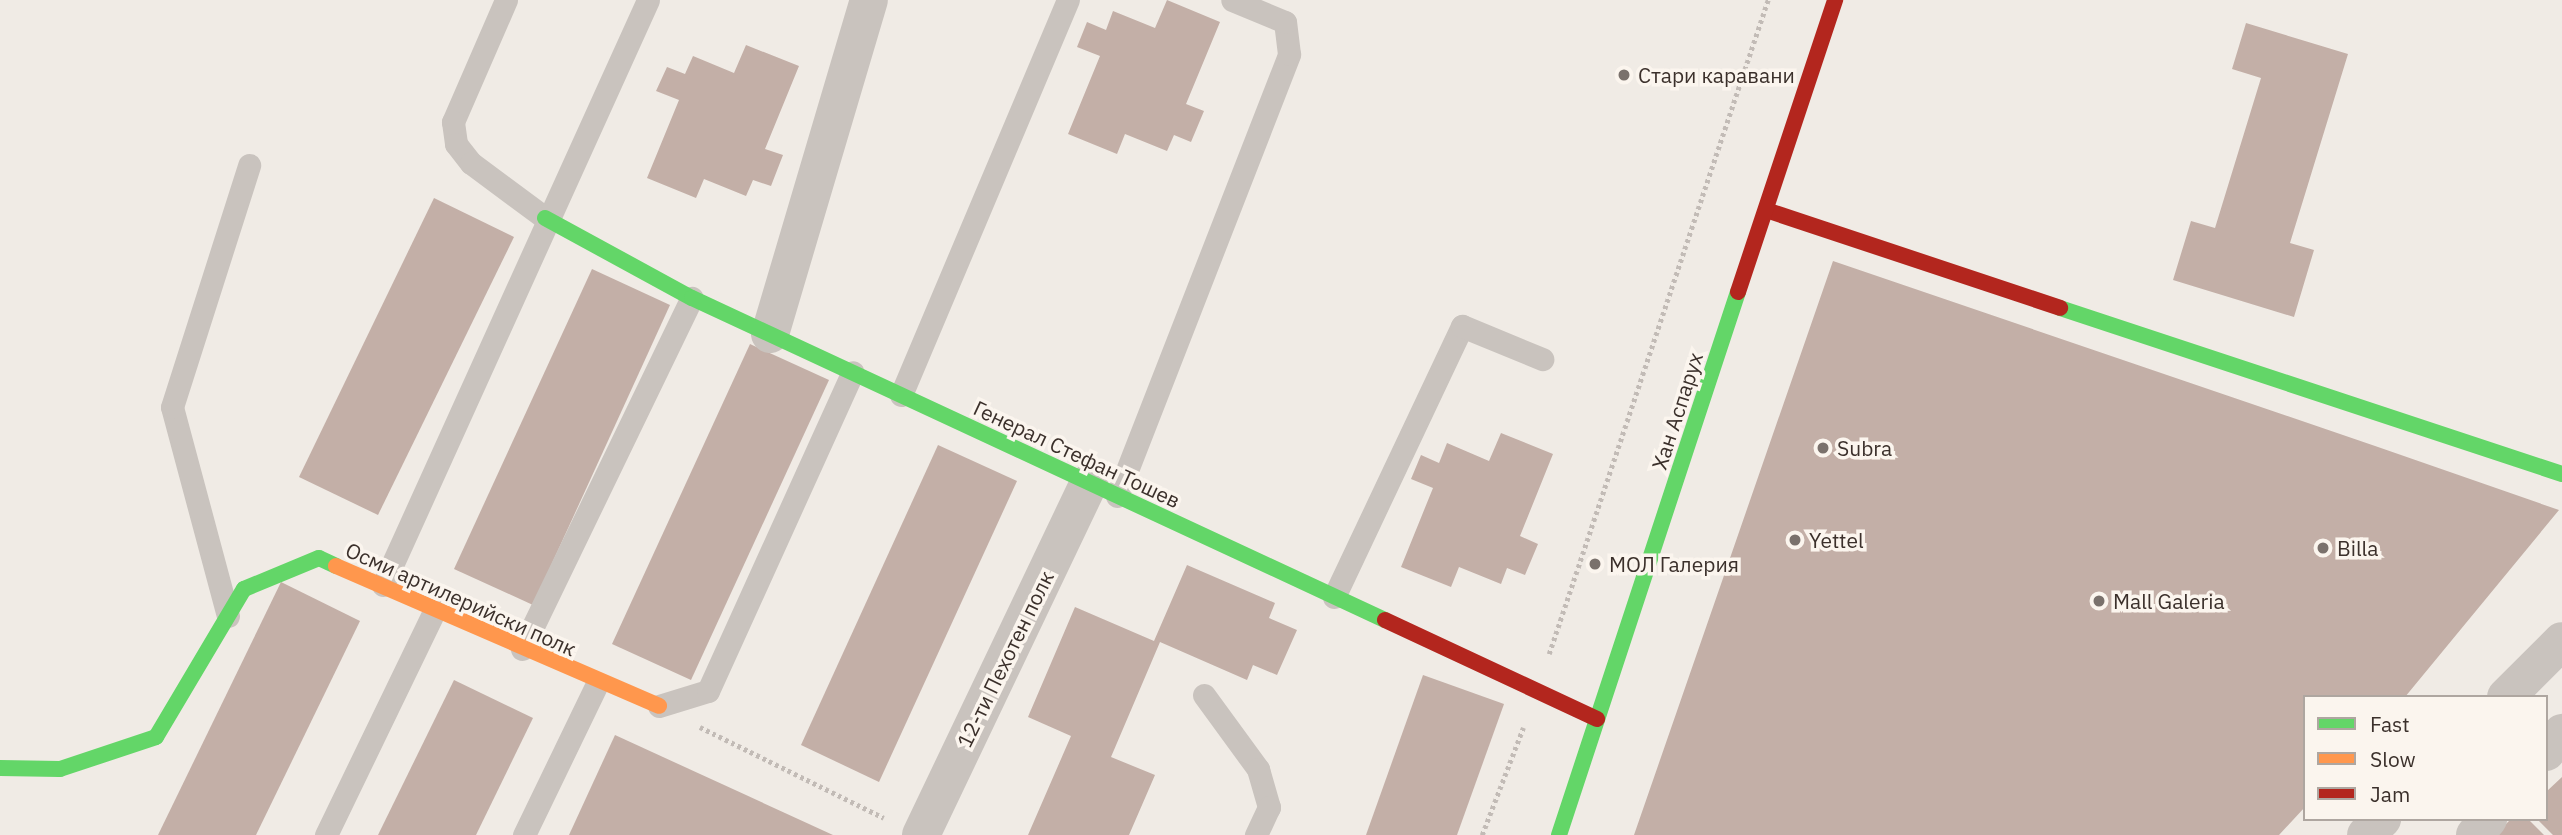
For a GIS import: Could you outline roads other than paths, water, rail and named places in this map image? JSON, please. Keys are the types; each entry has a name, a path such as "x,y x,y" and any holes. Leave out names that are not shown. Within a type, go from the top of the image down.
{"street":[{"path":"770,334 869,0"},
{"name":"Хан Аспарух","path":"1559,835 1835,0"},
{"path":"1766,210 2562,474"},
{"name":"Генерал Стефан Тошев","path":"545,218 692,298 1597,719"},
{"name":"12-ти Пехотен полк","path":"906,829 1103,489"},
{"name":"Осми артилерийски полк","path":"0,768 60,769 156,737 244,589 319,558 383,584 597,684 659,706"},
{"path":"2508,695 2562,641"},
{"path":"2548,750 2562,733"},
{"path":"2366,835 2380,821"},
{"path":"2475,835 2486,821"}],"lane":[{"path":"506,0 453,122 456,144 471,163 545,218"},
{"path":"383,584 545,218 648,0"},
{"path":"901,395 1068,0"},
{"path":"1103,489 1289,54 1285,22 1232,0"},
{"path":"228,615 172,407 249,165"},
{"path":"522,649 692,298"},
{"path":"1334,597 1462,326 1542,359"},
{"path":"659,706 708,691 853,372"},
{"path":"326,835 435,610"},
{"path":"524,835 597,684"},
{"path":"1204,695 1258,769 1269,807 1256,835"}],"place":[{"name":"Стари каравани","path":"1624,75"},
{"name":"Subra","path":"1823,448"},
{"name":"Yettel","path":"1795,540"},
{"name":"Billa","path":"2323,548"},
{"name":"МОЛ Галерия","path":"1595,564"},
{"name":"Mall Galeria","path":"2099,601"}]}
